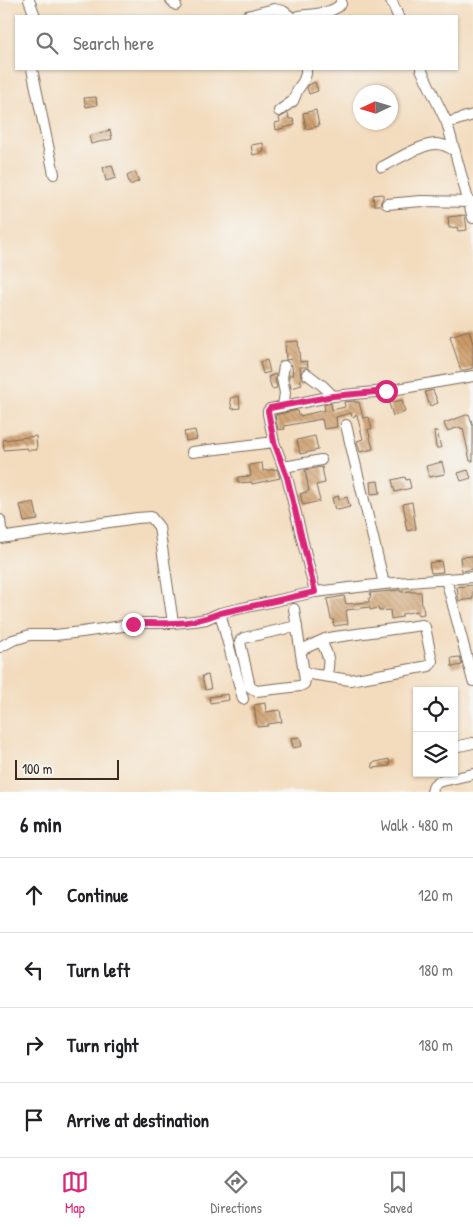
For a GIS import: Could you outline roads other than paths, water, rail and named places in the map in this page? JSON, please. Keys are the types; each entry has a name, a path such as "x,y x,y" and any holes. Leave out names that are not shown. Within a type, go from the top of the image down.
{"street":[{"path":"29,0 35,15"},
{"path":"307,15 334,10 341,4 341,0"},
{"path":"391,0 398,15"},
{"path":"251,15 274,9 283,11 289,15"},
{"path":"32,70 54,174"},
{"path":"279,111 293,101 306,74 306,70"},
{"path":"421,70 447,122 471,202 473,218"},
{"path":"447,122 473,116"},
{"path":"382,167 425,145 444,145 455,151"},
{"path":"387,204 420,201 471,202"},
{"path":"283,406 285,393 282,378 284,366"},
{"path":"307,374 333,396"},
{"path":"315,592 287,477 274,442 268,411 270,408 333,396 386,391 473,376"},
{"path":"346,425 384,584"},
{"path":"192,452 274,442"},
{"path":"284,467 321,460"},
{"path":"0,520 2,537 137,518 151,518 159,527 173,624"},
{"path":"0,647 13,640 30,635 82,632 143,623 173,624 206,619 220,613 293,603 315,592 473,577"},
{"path":"446,579 473,681"},
{"path":"293,603 297,626 301,650 304,672 304,684 300,686 253,690 250,687 241,640 297,626"},
{"path":"220,613 243,700"},
{"path":"301,650 320,641 335,637 422,625 426,627 432,661 430,666 350,680 304,672"},
{"path":"320,641 329,661 326,676"},
{"path":"458,746 473,743"},
{"path":"432,792 434,785 438,782 473,774"}]}
